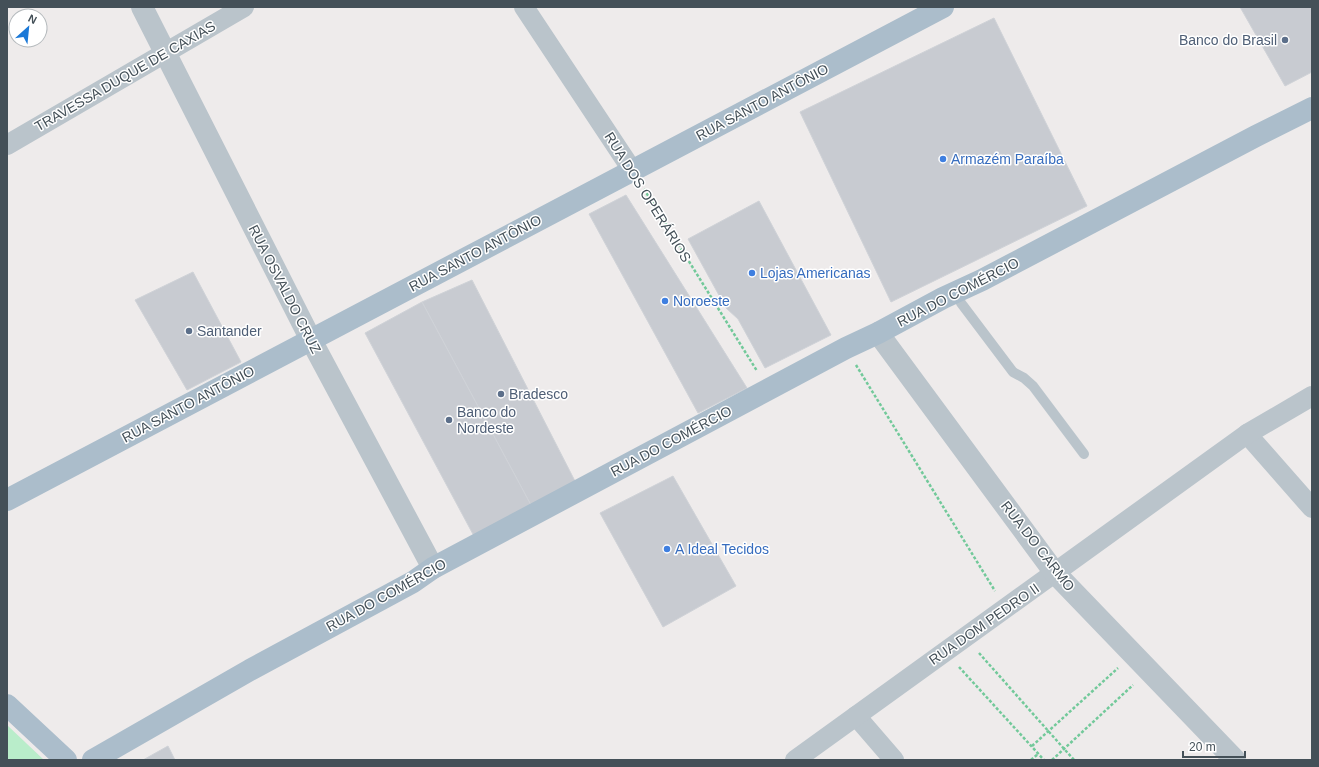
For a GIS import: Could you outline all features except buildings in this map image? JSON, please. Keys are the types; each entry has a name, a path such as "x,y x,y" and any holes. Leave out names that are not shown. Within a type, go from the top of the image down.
{"main road":[{"name":"RUA SANTO ANTÔNIO","path":"7,500 632,170 929,10"},
{"name":"RUA DO COMÉRCIO","path":"93,760 250,670 413,582 433,568 846,348 982,280 1312,108"},
{"path":"7,705 66,760"}],"street":[{"name":"RUA OSVALDO CRUZ","path":"142,7 311,340 433,568"},
{"name":"TRAVESSA DUQUE DE CAXIAS","path":"7,145 244,7"},
{"name":"RUA DOS OPERÁRIOS","path":"524,7 632,170"},
{"name":"RUA DO CARMO","path":"878,333 1055,573 1230,758"},
{"name":"RUA DOM PEDRO II","path":"795,760 1247,434 1312,396"},
{"path":"1247,434 1312,508"},
{"path":"856,716 894,760"}],"lane":[{"path":"956,292 961,303 1013,372 1024,378 1033,386 1084,454"}],"path":[{"name":"RUA DOS OPERÁRIOS","path":"632,170 768,389"},
{"path":"846,348 1005,609"},
{"path":"965,637 1074,760"},
{"path":"945,651 1044,760"},
{"path":"1032,746 1133,654"},
{"path":"1052,760 1148,671"},
{"path":"1031,760 1038,754"}],"green space":[{"path":"7,725 44,760 7,760"}],"place":[{"name":"Banco do Brasil","path":"1285,40"},
{"name":"Armazém Paraíba","path":"943,159"},
{"name":"Lojas Americanas","path":"752,273"},
{"name":"Noroeste","path":"665,301"},
{"name":"Santander","path":"189,331"},
{"name":"Bradesco","path":"501,394"},
{"name":"Banco do Nordeste","path":"449,420"},
{"name":"A Ideal Tecidos","path":"667,549"}]}
